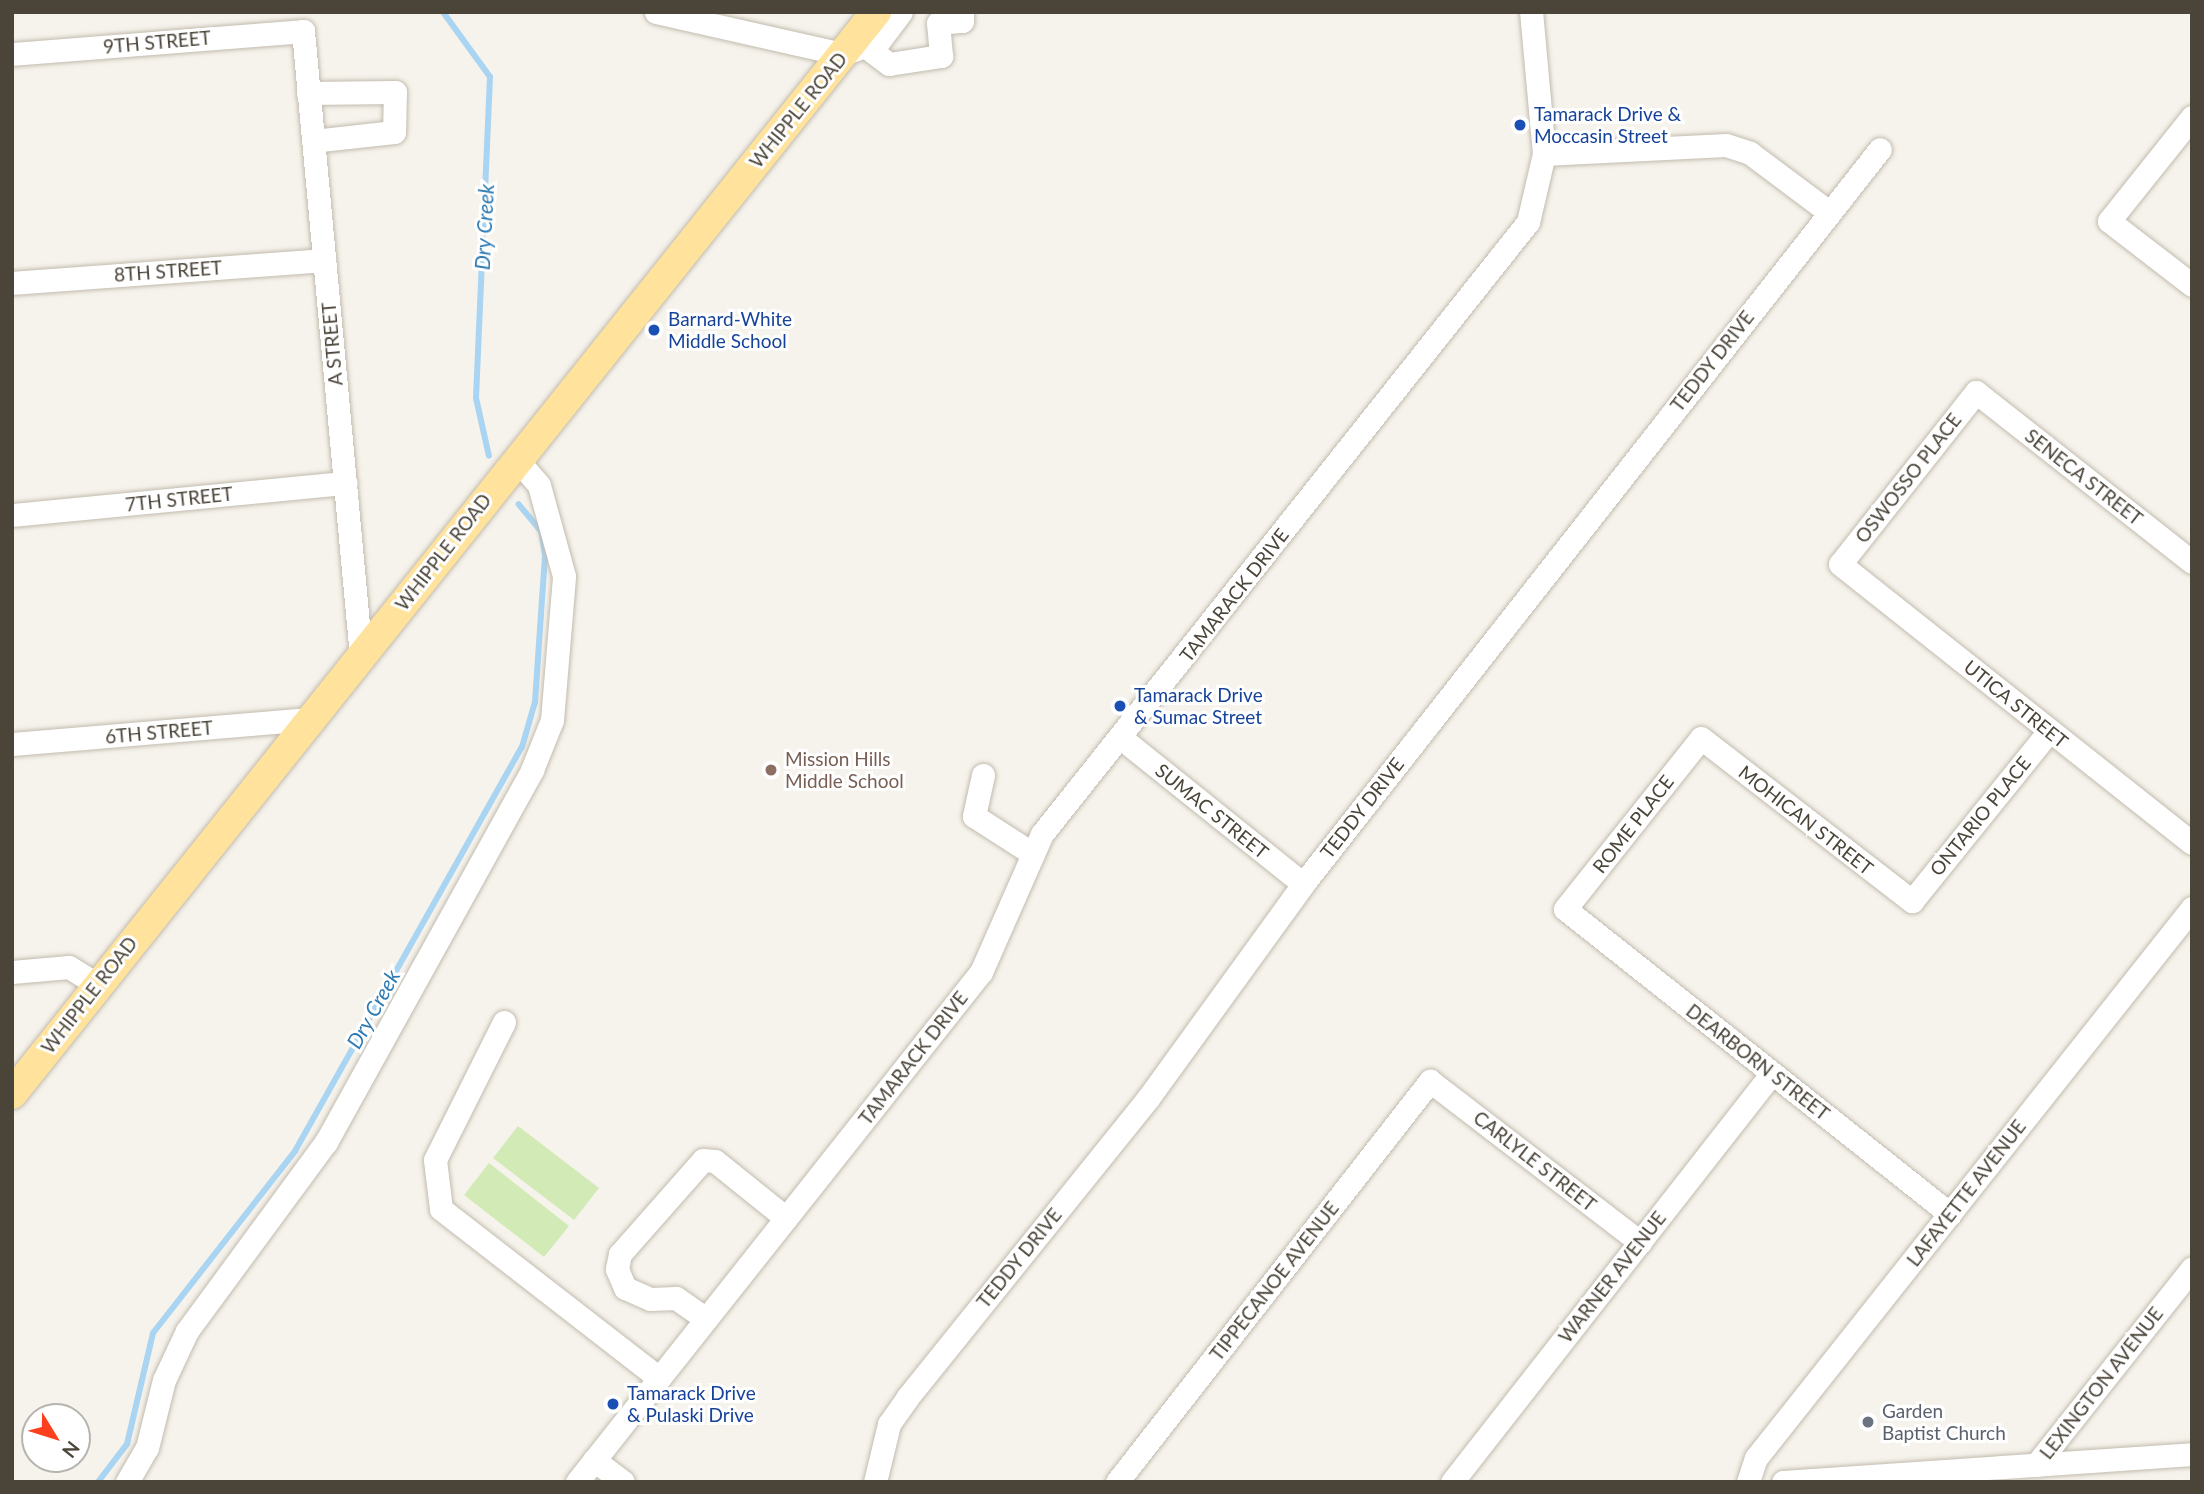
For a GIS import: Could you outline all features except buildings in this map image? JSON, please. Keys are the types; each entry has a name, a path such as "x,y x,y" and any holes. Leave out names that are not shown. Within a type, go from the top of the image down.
{"main road":[{"name":"WHIPPLE ROAD","path":"12,1094 516,459 854,50 876,12"}],"street":[{"path":"656,12 854,50 889,64 941,56 938,23 962,21 962,12"},
{"path":"854,50 879,41 901,12"},
{"name":"TAMARACK DRIVE","path":"577,1482 981,972 1042,834 1521,232 1537,199 1544,154 1531,12"},
{"name":"9TH STREET","path":"12,54 303,31"},
{"name":"A STREET","path":"303,31 361,656"},
{"path":"309,93 396,92 394,132 313,141"},
{"path":"2192,117 2109,222 2192,285"},
{"path":"1544,154 1726,145 1750,153 1829,212"},
{"name":"TEDDY DRIVE","path":"875,1482 889,1424 907,1398 1187,1046 1303,884 1880,149"},
{"name":"8TH STREET","path":"12,283 324,260"},
{"name":"SENECA STREET","path":"1976,392 2192,562"},
{"name":"OSWOSSO PLACE","path":"1840,564 1976,392"},
{"path":"127,1482 147,1448 164,1380 187,1331 327,1142 532,770 552,720 564,576 539,485 516,459"},
{"name":"7TH STREET","path":"12,515 345,483"},
{"name":"UTICA STREET","path":"1840,564 2192,843"},
{"name":"6TH STREET","path":"12,744 307,719"},
{"name":"ONTARIO PLACE","path":"1912,901 2049,731"},
{"name":"SUMAC STREET","path":"1121,737 1303,884"},
{"name":"MOHICAN STREET","path":"1701,738 1912,901"},
{"name":"ROME PLACE","path":"1565,909 1701,738"},
{"path":"983,775 974,817 1033,854"},
{"name":"LAFAYETTE AVENUE","path":"1748,1482 1756,1458 2192,908"},
{"name":"DEARBORN STREET","path":"1565,909 1950,1214"},
{"path":"12,972 69,967 98,985"},
{"path":"504,1022 435,1160 441,1209 659,1378"},
{"name":"WARNER AVENUE","path":"1452,1482 1772,1073"},
{"name":"CARLYLE STREET","path":"1430,1081 1640,1242"},
{"name":"TIPPECANOE AVENUE","path":"1117,1482 1430,1081"},
{"path":"706,1320 676,1298 650,1299 625,1288 617,1269 620,1254 703,1160 715,1161 786,1218"},
{"name":"LEXINGTON AVENUE","path":"2031,1471 2192,1268"},
{"path":"1783,1482 2031,1471 2192,1454"},
{"path":"594,1460 623,1482"}],"green space":[{"path":"518,1126 599,1188 574,1220 493,1158"},
{"path":"489,1163 569,1226 544,1257 464,1195"}],"waterway":[{"name":"Dry Creek","path":"443,12 490,77 476,398 489,456"},
{"name":"Dry Creek","path":"98,1482 127,1444 153,1333 295,1151 522,747 535,702 545,555 541,531 518,504"}],"place":[{"name":"Tamarack Drive & Moccasin Street","path":"1520,125"},
{"name":"Barnard-White Middle School","path":"654,330"},
{"name":"Tamarack Drive & Sumac Street","path":"1120,706"},
{"name":"Mission Hills Middle School","path":"771,770"},
{"name":"Tamarack Drive & Pulaski Drive","path":"613,1404"},
{"name":"Garden Baptist Church","path":"1868,1422"}]}
